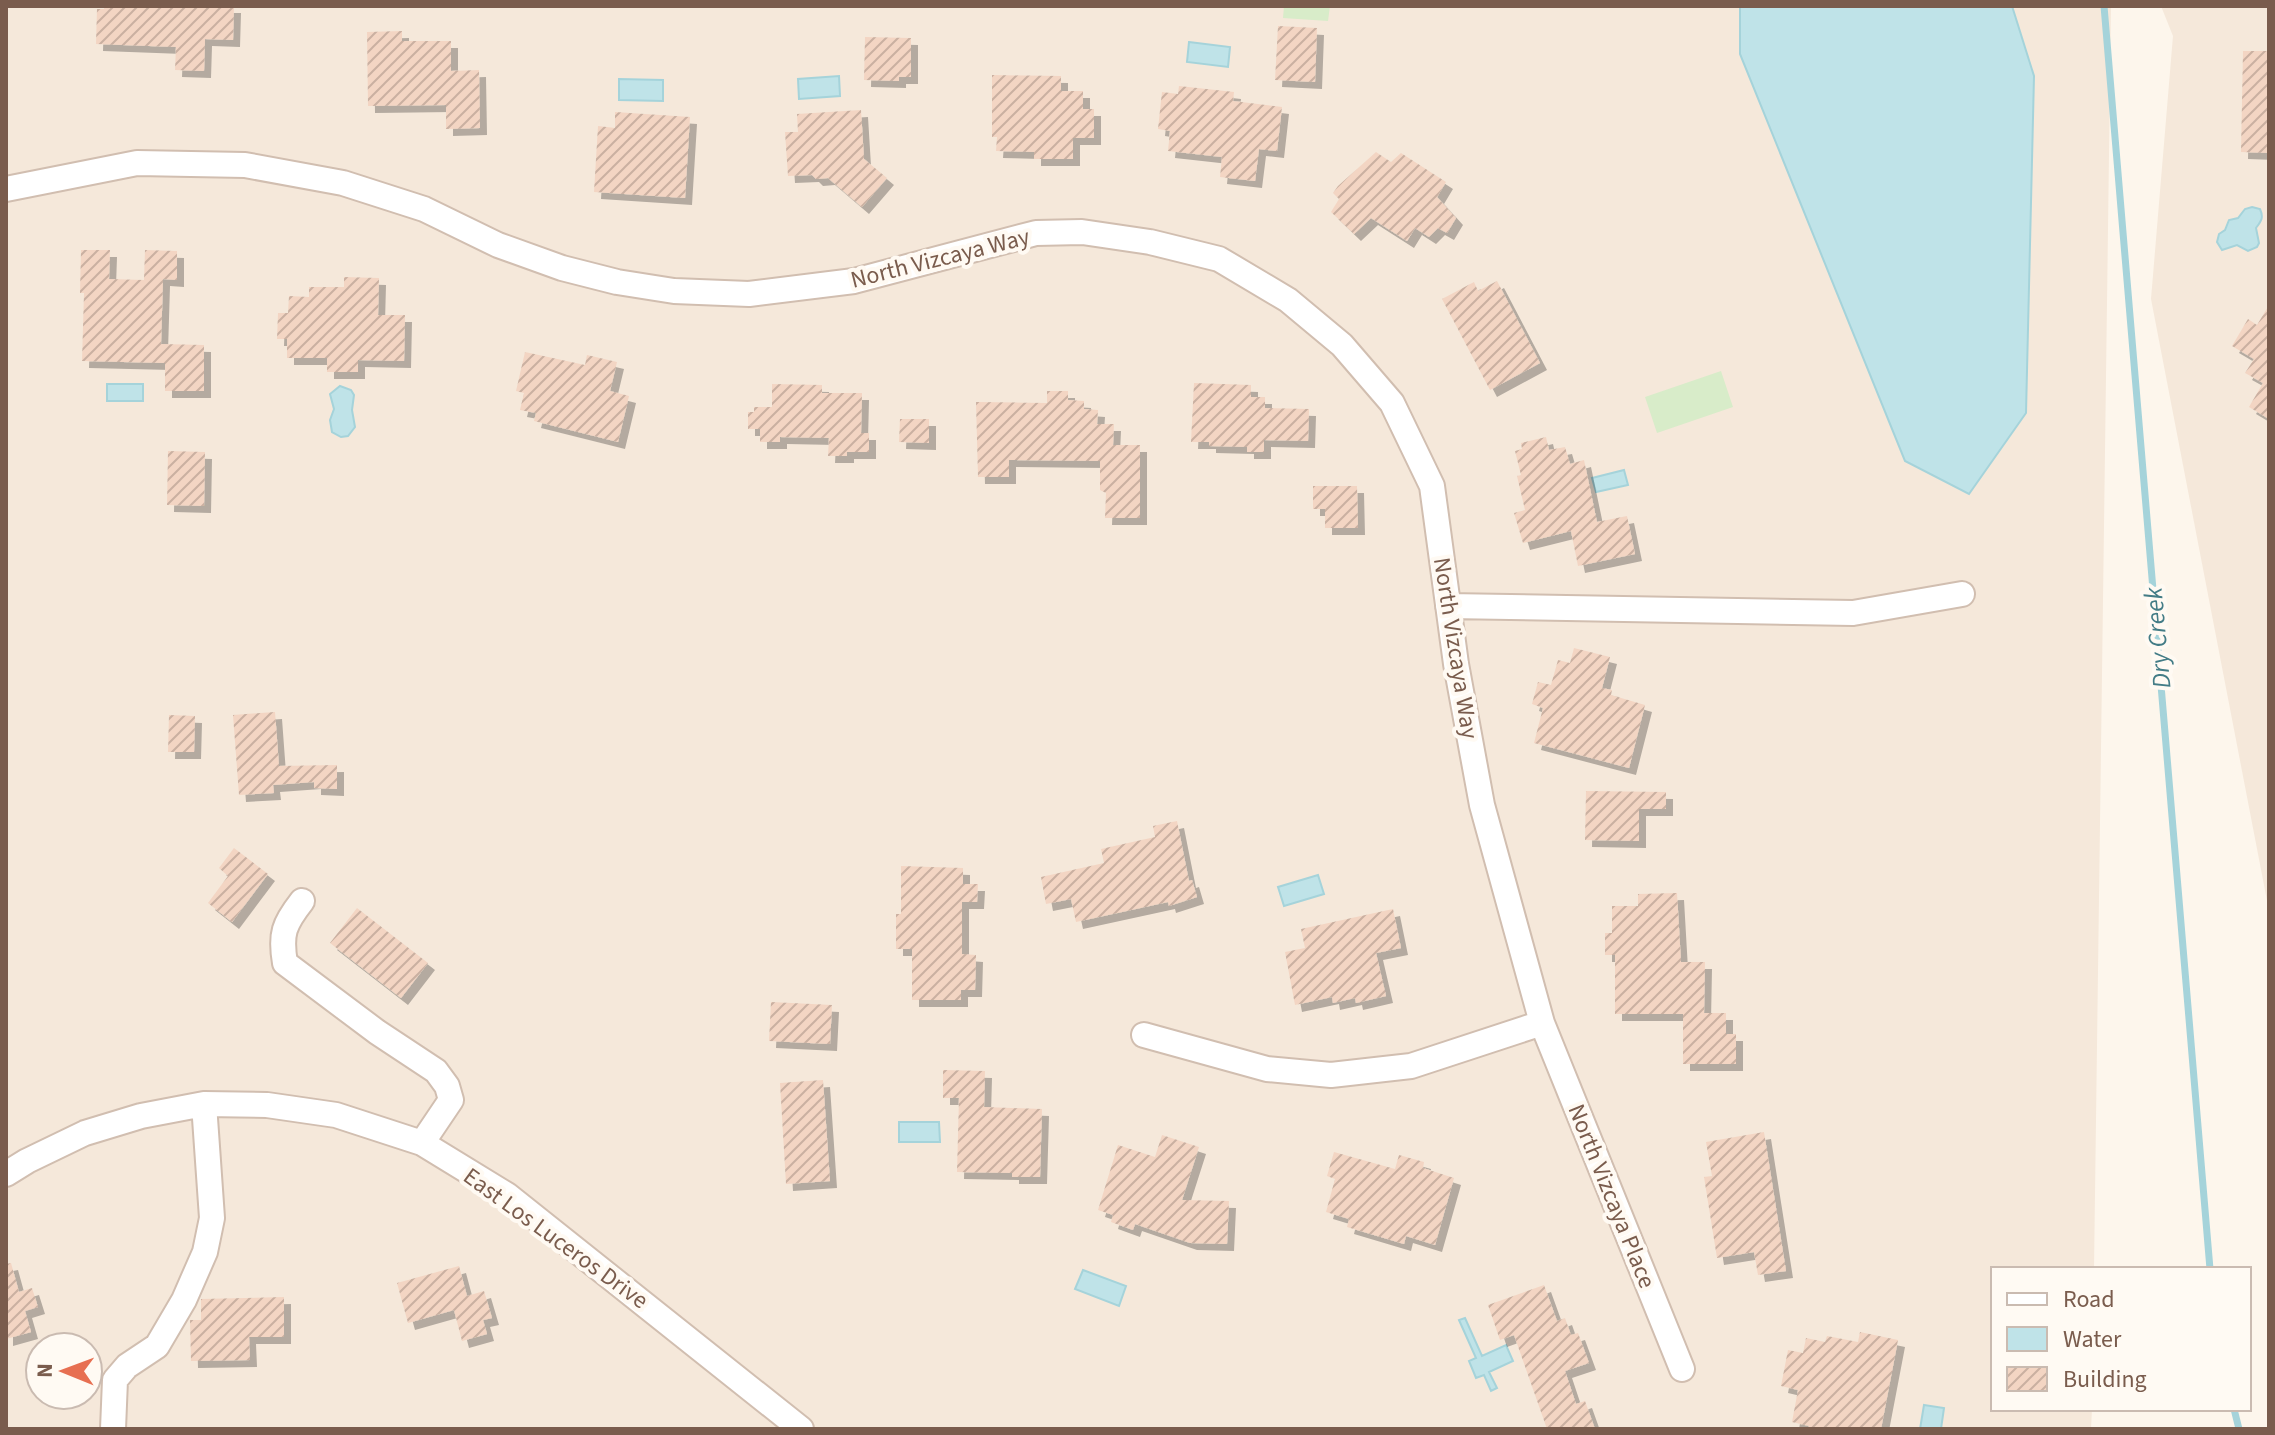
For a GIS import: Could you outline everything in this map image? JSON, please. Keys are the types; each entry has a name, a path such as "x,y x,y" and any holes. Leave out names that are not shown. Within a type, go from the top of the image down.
{"street":[{"name":"North Vizcaya Way","path":"6,189 137,163 245,165 343,183 424,209 498,245 562,268 617,282 674,291 749,294 854,281 1036,233 1082,232 1150,242 1219,259 1288,300 1342,345 1392,403 1432,486 1448,606 1482,805 1542,1023"},
{"path":"1448,606 1853,613 1962,594"},
{"path":"302,901 289,917 281,939 285,963 377,1032 436,1071 447,1086 451,1100 422,1143"},
{"path":"1144,1035 1267,1069 1331,1075 1411,1066 1542,1023"},
{"name":"North Vizcaya Place","path":"1542,1023 1682,1369"},
{"path":"113,1429 115,1380 127,1366 157,1346 184,1300 205,1252 212,1218 204,1104"},
{"name":"East Los Luceros Drive","path":"6,1174 85,1133 141,1116 204,1104 267,1105 336,1115 422,1143 507,1195 801,1429"}],"shaded area":[{"path":"6,6 2111,6 2094,1267 1991,1267 1991,1411 2092,1411 2091,1429 6,1429"},
{"path":"2161,6 2269,6 2269,911 2151,299 2173,36"}],"green space":[{"path":"1284,6 1330,6 1328,21 1283,18"},
{"path":"1721,371 1733,407 1657,433 1645,397"}],"water":[{"path":"1740,6 2012,6 2034,76 2026,413 1969,494 1905,461 1740,54"},
{"path":"1189,42 1230,47 1228,67 1187,62"},
{"path":"839,76 840,96 799,99 798,79"},
{"path":"619,79 663,80 663,101 619,100"},
{"path":"2245,209 2260,209 2262,215 2256,228 2257,247 2248,251 2237,245 2222,250 2217,242 2219,234 2225,230 2229,220 2238,218"},
{"path":"107,384 143,384 143,401 107,401"},
{"path":"340,386 351,390 354,395 352,410 355,427 348,436 341,437 332,432 330,420 334,409 330,394"},
{"path":"1624,470 1628,485 1596,492 1592,478"},
{"path":"1318,875 1324,894 1284,906 1278,887"},
{"path":"899,1122 939,1122 940,1142 899,1142"},
{"path":"1083,1270 1126,1286 1119,1306 1075,1289"},
{"path":"1465,1318 1482,1356 1506,1345 1513,1361 1489,1372 1497,1388 1491,1391 1484,1375 1476,1378 1469,1361 1476,1358 1459,1320"},
{"path":"1924,1405 1944,1408 1941,1429 1920,1429"}],"building":[{"path":"104,6 234,6 233,40 205,39 204,71 175,70 176,47 96,44 97,9 104,9"},
{"path":"1278,26 1317,28 1315,82 1275,80"},
{"path":"402,31 402,41 451,41 451,71 479,70 480,128 446,129 446,105 368,106 367,32"},
{"path":"865,37 911,38 911,77 899,77 899,81 864,80"},
{"path":"2243,51 2269,51 2269,153 2241,152"},
{"path":"992,75 1061,76 1061,91 1083,91 1083,109 1094,109 1094,138 1073,138 1073,159 1034,159 1034,152 996,151 997,137 992,137"},
{"path":"1179,86 1234,92 1233,101 1282,107 1277,151 1259,149 1255,181 1220,177 1222,157 1168,151 1170,131 1158,129 1162,92 1178,94"},
{"path":"861,110 864,159 887,178 862,207 828,178 788,176 785,132 798,132 797,114"},
{"path":"615,112 690,117 685,198 594,192 598,126 615,128"},
{"path":"1376,152 1391,162 1401,153 1446,182 1437,197 1456,218 1447,233 1438,228 1429,237 1415,228 1407,241 1371,218 1354,234 1331,212 1339,199 1333,193 1338,186"},
{"path":"81,250 110,250 109,279 144,280 145,250 177,251 177,280 163,279 161,344 204,345 204,391 165,391 165,363 82,361 84,293 80,293"},
{"path":"344,277 379,278 378,315 405,315 404,361 358,360 358,372 327,372 327,358 287,358 287,339 277,339 278,313 288,313 289,296 309,297 309,287 344,287"},
{"path":"1497,281 1540,363 1490,390 1442,299 1474,282 1478,291"},
{"path":"2269,305 2269,419 2249,407 2263,383 2245,373 2254,359 2232,346 2248,319 2257,325"},
{"path":"525,352 585,365 587,355 617,362 610,391 629,396 618,442 534,421 536,413 520,410 524,393 516,391"},
{"path":"1194,383 1251,385 1251,397 1265,397 1265,408 1309,409 1308,441 1264,440 1264,452 1247,452 1247,447 1191,442"},
{"path":"772,384 822,385 822,393 862,393 861,433 869,433 869,452 828,456 829,438 780,437 780,442 760,442 760,429 748,429 748,412 754,412 754,407 772,407"},
{"path":"1047,391 1068,391 1068,400 1084,401 1084,409 1098,410 1097,424 1114,424 1113,445 1140,445 1140,518 1105,518 1106,493 1100,490 1100,461 1009,460 1009,477 978,477 976,402 1047,403"},
{"path":"900,419 929,419 929,443 899,442"},
{"path":"1546,437 1549,450 1565,447 1570,464 1584,460 1597,522 1627,516 1635,554 1578,566 1571,531 1523,543 1514,513 1525,510 1515,451 1522,449 1521,443"},
{"path":"168,451 205,452 204,506 167,505"},
{"path":"1313,486 1357,486 1358,528 1325,528 1325,509 1313,509"},
{"path":"1574,648 1610,657 1602,688 1612,690 1611,695 1645,705 1629,768 1534,743 1543,708 1532,704 1538,682 1551,685 1558,660 1570,663"},
{"path":"275,712 279,766 337,765 337,789 314,788 314,782 273,785 274,793 239,795 233,715"},
{"path":"169,715 195,716 194,752 168,752"},
{"path":"1586,791 1666,792 1666,809 1639,809 1639,841 1585,840"},
{"path":"1177,821 1189,881 1192,880 1197,897 1169,906 1168,902 1076,922 1071,899 1046,904 1041,877 1104,863 1101,849 1155,837 1153,826"},
{"path":"234,848 268,874 232,922 208,903 228,876 219,868"},
{"path":"901,866 963,868 963,884 978,884 977,902 962,902 962,954 976,955 975,990 961,990 961,1000 912,1000 912,949 896,949 896,914 901,914"},
{"path":"1677,893 1681,962 1705,962 1704,1013 1726,1013 1726,1034 1736,1034 1736,1064 1683,1064 1683,1014 1615,1014 1615,955 1605,955 1605,933 1612,933 1612,906 1638,906 1638,894"},
{"path":"357,908 428,963 401,998 330,943"},
{"path":"1393,909 1401,948 1376,953 1386,996 1356,1003 1355,998 1333,1003 1332,997 1295,1005 1285,952 1305,948 1301,929"},
{"path":"771,1002 832,1005 830,1044 769,1041"},
{"path":"943,1070 985,1071 984,1107 1042,1109 1040,1177 957,1172 959,1098 943,1098"},
{"path":"823,1080 830,1181 786,1184 780,1083"},
{"path":"1764,1132 1786,1271 1758,1275 1754,1252 1717,1258 1704,1177 1712,1176 1706,1142"},
{"path":"1162,1135 1199,1147 1182,1200 1229,1201 1227,1244 1190,1243 1135,1224 1133,1230 1111,1222 1113,1215 1098,1210 1118,1145 1155,1157"},
{"path":"1334,1152 1395,1169 1399,1155 1424,1162 1423,1168 1454,1178 1435,1245 1406,1236 1404,1244 1347,1227 1349,1219 1326,1212 1335,1179 1327,1176"},
{"path":"11,1263 19,1292 32,1288 38,1307 25,1311 31,1331 6,1339 6,1264"},
{"path":"459,1266 467,1296 484,1291 492,1318 483,1320 487,1334 462,1341 454,1310 408,1323 397,1283"},
{"path":"1544,1285 1557,1321 1565,1318 1571,1335 1578,1333 1589,1363 1565,1371 1576,1404 1585,1401 1595,1429 1547,1429 1514,1335 1500,1340 1488,1305"},
{"path":"284,1297 284,1337 249,1337 250,1360 191,1361 190,1320 201,1320 201,1299"},
{"path":"1860,1332 1898,1340 1881,1429 1808,1429 1809,1426 1792,1422 1798,1390 1781,1386 1788,1350 1803,1353 1806,1338 1825,1342 1827,1336 1858,1342"}],"waterway":[{"name":"Dry Creek","path":"2104,6 2210,1267"},
{"name":"Dry Creek","path":"2234,1411 2239,1429"}]}
